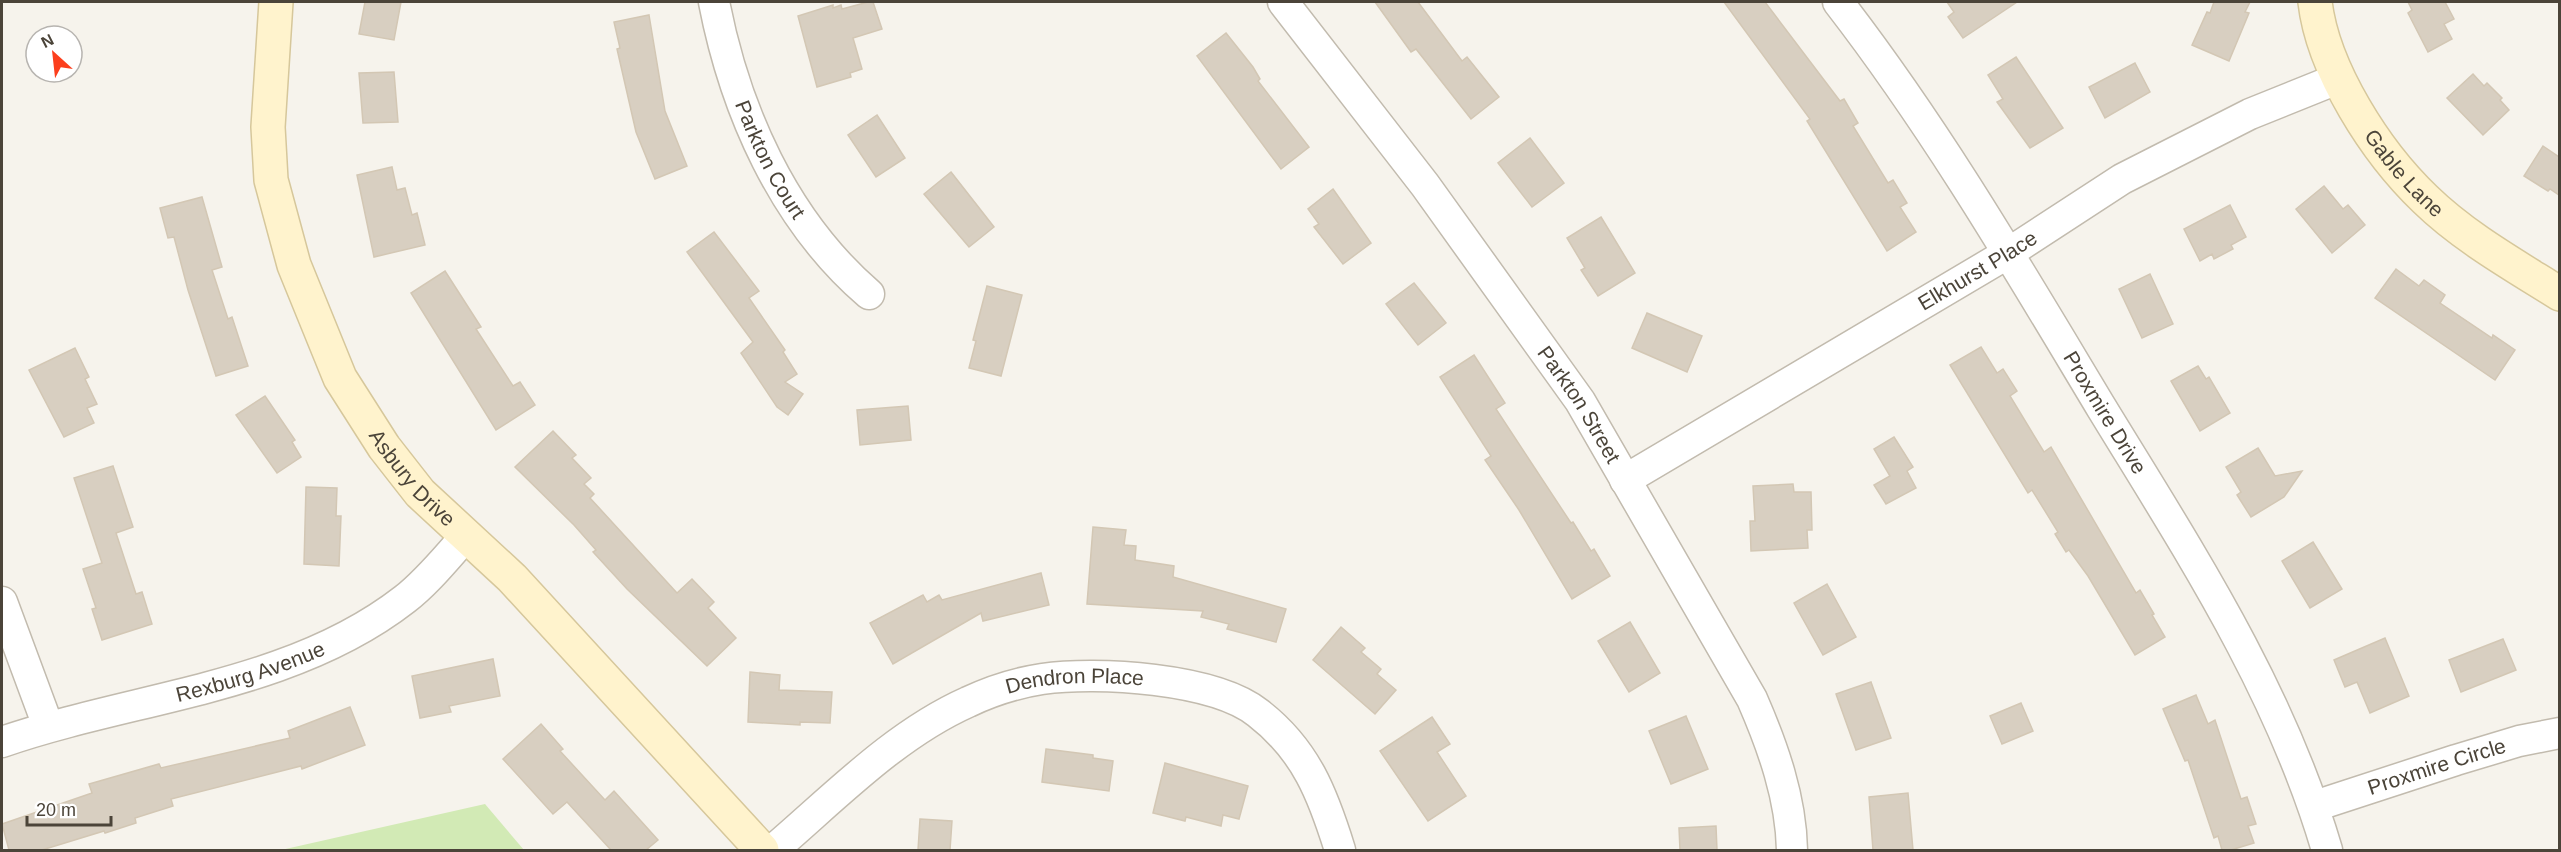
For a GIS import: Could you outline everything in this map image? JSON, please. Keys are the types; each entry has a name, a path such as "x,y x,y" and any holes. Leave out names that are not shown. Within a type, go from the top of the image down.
{"street":[{"name":"Asbury Drive","path":"276,2 268,105 271,180 294,265 340,378 384,447 420,493 512,578 762,850"},
{"name":"Parkton Court","path":"714,2 740,102 773,171 825,249 848,276 869,294"},
{"name":"Parkton Street","path":"1283,2 1425,185 1580,401 1752,699 1767,732 1783,783 1792,826 1792,850"},
{"name":"Proxmire Drive","path":"1838,2 1895,75 2010,252 2248,653 2279,719 2315,807 2326,850"},
{"name":"Gable Lane","path":"2315,2 2337,79 2385,154 2426,200 2486,247 2559,294"},
{"name":"Elkhurst Place","path":"1625,480 2010,252 2122,178 2250,114 2337,79"},
{"name":"Rexburg Avenue","path":"2,742 48,726 263,671 355,632 405,599 432,574 465,537"},
{"path":"2,602 48,726"},
{"name":"Dendron Place","path":"773,850 876,762 923,726 967,702 1009,686 1031,681 1086,676 1129,678 1201,687 1235,699 1256,711 1278,729 1311,773 1324,799 1340,850"},
{"name":"Proxmire Circle","path":"2315,807 2456,760 2519,741 2559,733"}],"green space":[{"path":"485,804 524,850 281,850"}],"building":[{"path":"365,2 401,2 394,40 359,34"},
{"path":"873,2 882,29 853,38 862,69 850,73 851,77 817,87 798,16 833,5 833,8 841,5 842,9"},
{"path":"1375,2 1418,2 1462,61 1467,57 1499,97 1471,119 1416,49 1411,52"},
{"path":"1724,2 1765,2 1840,101 1844,99 1858,123 1853,126 1888,183 1893,180 1907,203 1900,207 1916,232 1887,251 1807,121 1810,119"},
{"path":"1947,2 2017,2 1963,38 1948,17 1954,12"},
{"path":"2214,2 2250,2 2245,12 2249,13 2229,61 2192,45"},
{"path":"2408,2 2445,2 2454,19 2444,24 2452,39 2428,52 2408,13 2412,10"},
{"path":"649,15 665,111 687,166 655,179 636,132 617,49 620,48 614,22"},
{"path":"1226,33 1253,67 1260,79 1258,81 1309,147 1281,169 1197,56"},
{"path":"2016,57 2063,128 2030,148 1997,102 2003,99 1988,75"},
{"path":"2135,63 2150,92 2105,118 2089,87"},
{"path":"394,72 398,122 363,123 359,73"},
{"path":"2473,74 2484,86 2487,83 2502,98 2500,100 2509,110 2483,135 2447,98"},
{"path":"877,115 905,158 876,177 848,135"},
{"path":"1530,138 1564,183 1532,207 1498,163"},
{"path":"2543,146 2559,157 2559,195 2524,176"},
{"path":"392,167 397,190 405,188 412,215 417,213 425,245 374,257 357,175"},
{"path":"951,172 994,227 969,247 924,194"},
{"path":"2324,186 2343,209 2348,205 2365,225 2332,253 2296,209"},
{"path":"1333,189 1371,243 1343,264 1314,227 1319,224 1308,209"},
{"path":"202,197 222,267 212,270 228,319 232,317 248,366 216,376 188,290 174,237 168,238 160,208"},
{"path":"2230,205 2246,237 2231,245 2233,249 2214,259 2212,254 2200,261 2184,229"},
{"path":"1601,217 1635,273 1598,296 1581,270 1585,268 1567,238"},
{"path":"714,232 759,291 749,298 785,350 783,352 797,374 785,382 803,394 788,415 777,407 741,353 753,342 687,252"},
{"path":"2396,269 2419,286 2424,280 2445,295 2440,303 2492,338 2493,335 2515,350 2495,380 2375,298"},
{"path":"445,271 481,327 476,329 513,386 520,382 535,405 496,430 411,293"},
{"path":"2150,274 2173,324 2142,338 2119,289"},
{"path":"1414,283 1446,323 1418,345 1386,304"},
{"path":"987,286 1022,295 1001,376 969,368 976,341 973,340"},
{"path":"1647,313 1702,336 1687,372 1632,348"},
{"path":"1981,347 1997,373 2003,369 2017,391 2010,396 2044,452 2051,447 2136,593 2140,590 2154,614 2152,615 2165,637 2135,655 2088,576 2069,550 2066,552 2055,534 2058,532 2032,490 2028,493 1950,365"},
{"path":"75,348 89,377 85,379 97,404 87,408 94,423 64,437 29,370"},
{"path":"1474,355 1505,403 1496,409 1571,523 1573,522 1591,551 1594,549 1610,576 1572,599 1519,510 1485,460 1491,456 1440,377"},
{"path":"2198,366 2206,379 2209,377 2230,413 2200,431 2171,381"},
{"path":"265,396 295,440 292,442 301,457 277,473 236,415"},
{"path":"908,406 911,440 860,445 857,410"},
{"path":"553,431 576,455 572,458 591,478 584,484 594,494 590,498 677,593 692,579 714,602 708,608 736,638 707,666 627,589 593,552 596,550 574,525 515,467"},
{"path":"1894,437 1913,467 1907,471 1916,488 1886,504 1874,485 1890,476 1874,449"},
{"path":"2258,448 2275,476 2302,471 2284,497 2251,517 2237,495 2241,492 2226,467"},
{"path":"113,466 133,527 116,533 136,594 142,592 152,624 102,640 92,609 96,608 83,569 102,563 74,478"},
{"path":"1793,484 1794,492 1811,492 1812,530 1807,530 1808,548 1751,551 1750,521 1755,521 1753,486"},
{"path":"306,487 337,488 336,516 341,516 339,566 304,564"},
{"path":"1093,527 1126,530 1124,545 1136,546 1135,560 1174,566 1173,577 1286,609 1276,642 1227,629 1229,624 1201,617 1203,611 1087,604"},
{"path":"2313,542 2342,589 2310,608 2282,561"},
{"path":"1041,573 1049,605 983,621 981,613 893,664 870,623 923,595 927,602 939,595 942,600"},
{"path":"1827,584 1856,637 1823,655 1794,603"},
{"path":"1630,622 1660,673 1629,692 1598,641"},
{"path":"1341,627 1365,648 1361,652 1381,669 1377,674 1396,690 1375,714 1313,660"},
{"path":"2385,638 2409,696 2370,713 2357,682 2345,687 2334,660"},
{"path":"2503,639 2516,670 2461,692 2449,660"},
{"path":"493,659 500,696 449,706 451,712 420,718 412,676"},
{"path":"750,672 780,675 779,690 832,692 830,723 800,722 800,725 748,722"},
{"path":"1871,682 1891,738 1856,750 1836,694"},
{"path":"2196,695 2208,724 2215,720 2241,799 2247,797 2256,824 2248,826 2254,843 2231,850 2222,850 2218,836 2214,838 2188,760 2185,761 2163,709"},
{"path":"2021,703 2033,731 2002,744 1990,716"},
{"path":"350,707 365,745 302,769 301,766 171,799 173,806 135,818 136,823 105,833 104,831 42,850 9,850 2,824 92,793 89,784 159,764 161,768 290,738 288,731"},
{"path":"1686,716 1708,769 1671,784 1649,731"},
{"path":"1432,717 1450,744 1437,752 1466,796 1428,821 1380,751"},
{"path":"541,724 563,749 560,751 605,800 614,791 658,840 646,850 611,850 567,802 553,814 503,759"},
{"path":"1046,749 1093,755 1093,758 1113,761 1109,791 1042,782"},
{"path":"1165,763 1248,786 1239,819 1223,815 1221,826 1186,817 1185,821 1153,813"},
{"path":"1908,793 1913,850 1873,850 1869,797"},
{"path":"920,819 952,821 950,850 918,850"},
{"path":"1716,826 1717,850 1680,850 1679,828"}]}
